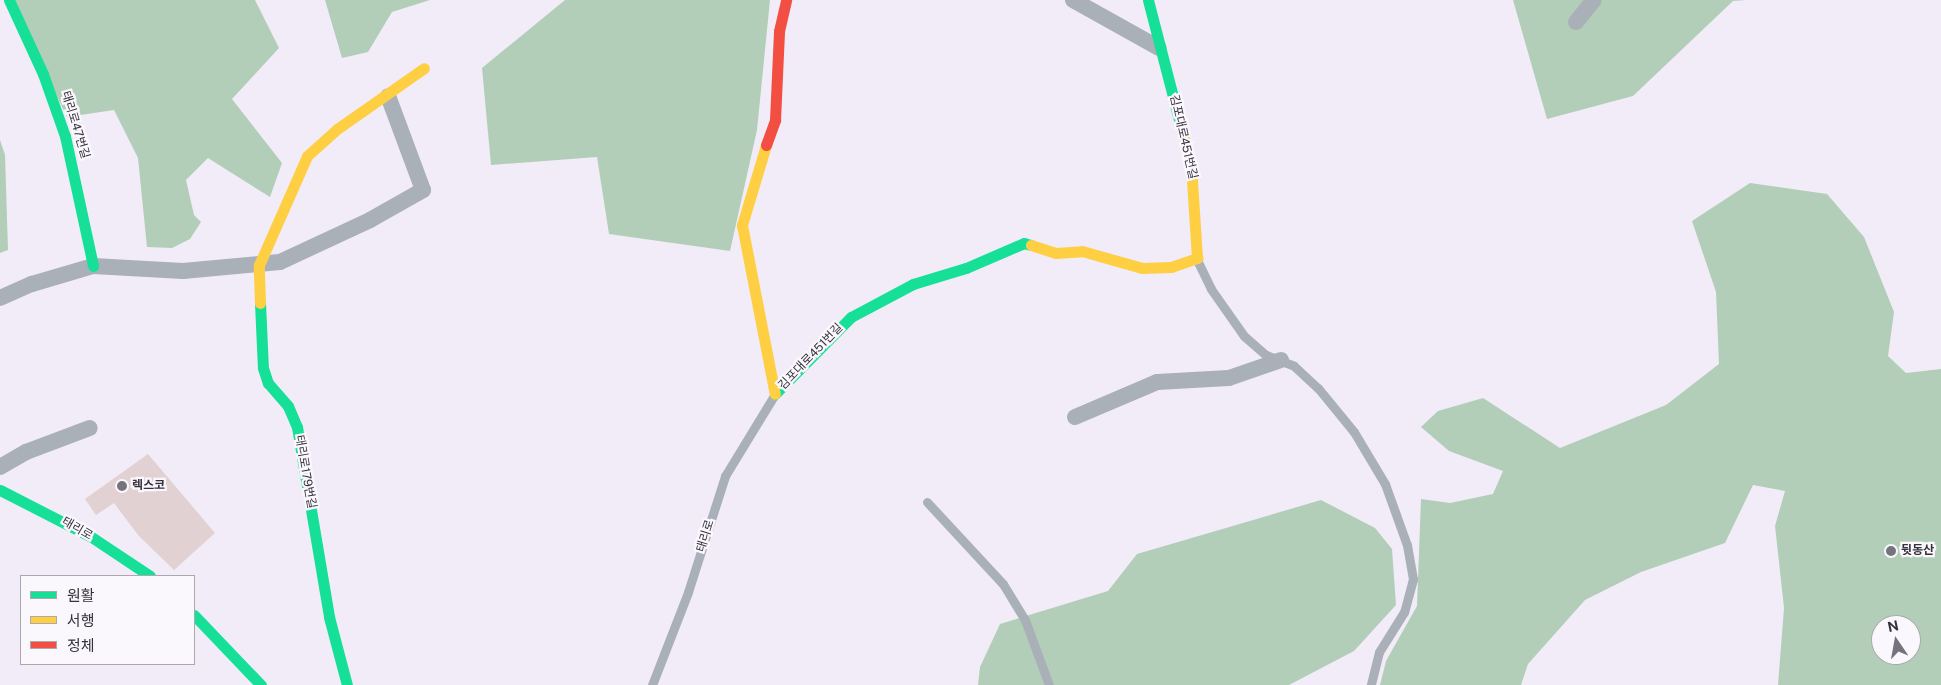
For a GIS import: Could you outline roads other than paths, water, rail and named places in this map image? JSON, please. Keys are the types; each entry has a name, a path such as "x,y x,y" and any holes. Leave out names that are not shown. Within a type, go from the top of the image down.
{"street":[{"name":"태리로47번길","path":"8,0 43,74 66,136 93,266"},
{"name":"김포대로451번길","path":"775,394 742,225 749,194 775,120 779,31 786,0"},
{"path":"1073,0 1158,48"},
{"name":"김포대로451번길","path":"775,394 851,317 913,284 966,268 1024,243 1034,243 1056,253 1082,251 1142,268 1171,266 1197,258 1191,165 1158,48 1148,0"},
{"path":"1576,22 1594,0"},
{"name":"태리로179번길","path":"347,685 329,617 297,427 288,406 268,383 263,368 259,265 308,156 337,129 388,96 424,68"},
{"path":"0,298 32,284 93,266 184,271 259,265 298,256 423,190 388,96"},
{"path":"1075,417 1156,382 1229,378 1280,360"},
{"path":"0,467 26,452 90,428"},
{"name":"태리로","path":"0,490 90,536 148,575"},
{"path":"195,616 261,685"}],"lane":[{"name":"김포대로451번길","path":"1197,258 1211,289 1244,336 1266,355 1294,366 1318,388 1354,432 1385,484 1407,545 1411,595 1379,652 1371,685"},
{"name":"태리로","path":"652,685 688,592 725,476 775,394"},
{"path":"927,502 1003,584 1025,620 1049,685"}],"place":[{"name":"렉스코","path":"122,486"},
{"name":"뒷동산","path":"1891,551"}]}
